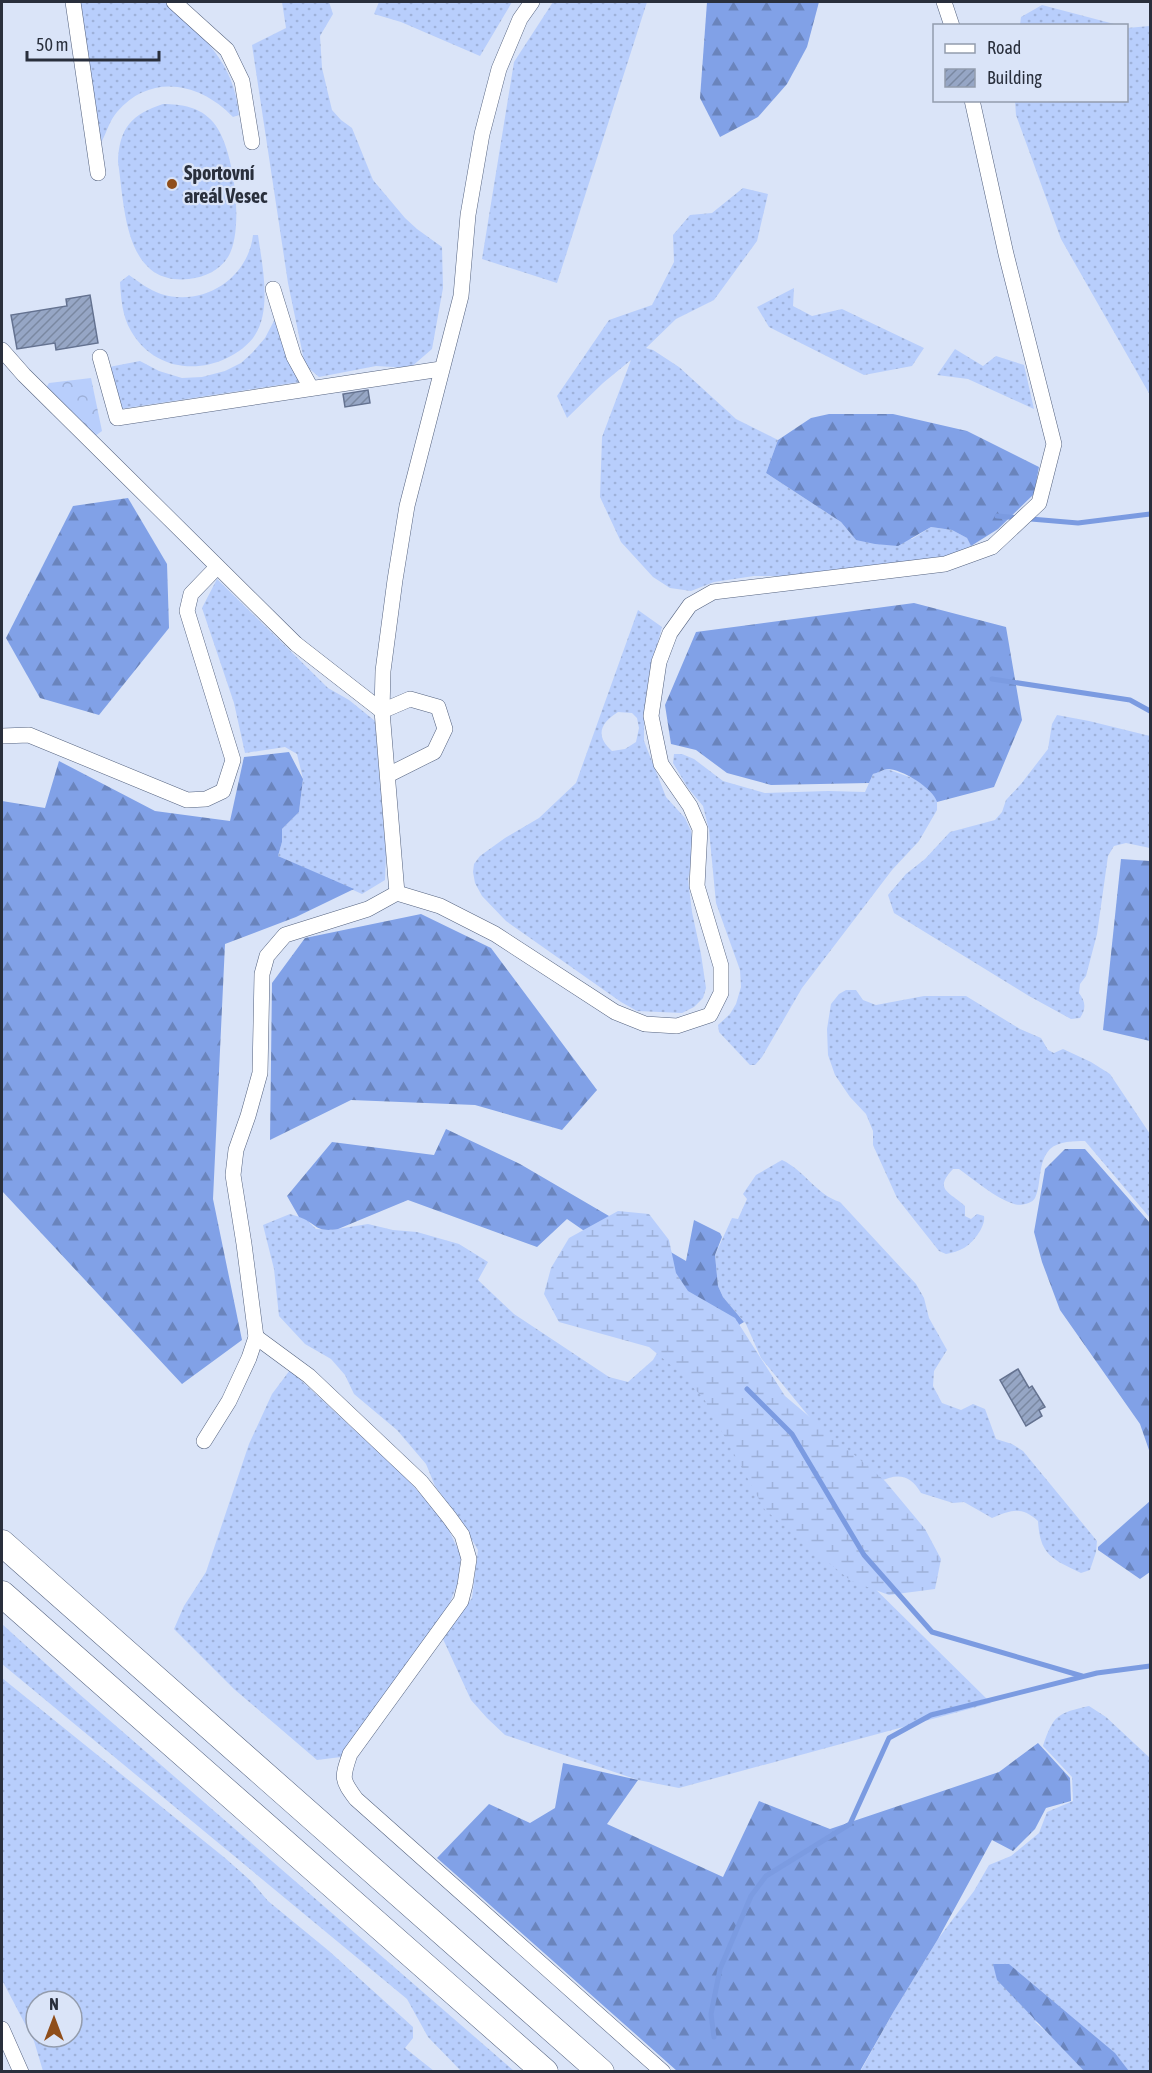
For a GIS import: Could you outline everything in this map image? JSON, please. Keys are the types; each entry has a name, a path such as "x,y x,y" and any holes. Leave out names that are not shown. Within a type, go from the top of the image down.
{"highway":[{"path":"2,1543 601,2072"},
{"path":"2,1594 545,2072"}],"street":[{"path":"73,2 98,173"},
{"path":"174,2 227,50 242,81 252,142"},
{"path":"398,893 382,711 383,671 407,506 460,296 468,215 482,134 499,69 520,19 532,2"},
{"path":"944,2 951,24"},
{"path":"204,1441 229,1401 249,1358 256,1336 233,1175 236,1150 260,1072 262,974 267,956 285,935 368,909 398,893 440,906 495,934 615,1012 645,1024 677,1026 710,1015 721,993 722,966 698,886 700,829 690,806 661,764 651,716 659,662 670,633 690,605 713,592 945,564 992,547 1039,503 1054,444 1006,254 972,102"},
{"path":"273,289 294,357 311,388"},
{"path":"2,350 17,368 296,644 382,711"},
{"path":"100,357 117,418 441,369"},
{"path":"2,736 29,735 187,800 206,799 224,791 233,760 187,611 191,594 217,567"},
{"path":"382,711 410,699 428,704 438,707 445,729 434,752 387,775"},
{"path":"256,1336 309,1376 421,1482 462,1535 469,1559 460,1602 350,1754 344,1772 344,1784 356,1799 663,2072"},
{"path":"2,2029 21,2072"}],"green space":[{"path":"75,2 166,2 214,51 231,79 239,115 233,117 206,96 191,90 160,87 145,91 130,99 110,122 102,141 97,141"},
{"path":"282,2 329,2 333,14 320,36 322,68 332,110 352,128 373,180 405,218 442,247 443,288 432,349 410,368 376,366 319,377 305,365 288,283 252,45 286,28"},
{"path":"379,2 512,2 480,56 401,22 374,14"},
{"path":"553,2 647,2 557,283 482,259 514,62"},
{"path":"707,2 819,2 807,47 787,84 758,117 720,137 700,98"},
{"path":"1042,5 1114,24 1020,24 1021,17"},
{"path":"1150,26 1150,395 1061,239 1016,115 1015,102 1128,102 1128,28"},
{"path":"163,104 190,107 213,122 227,149 235,188 236,228 228,257 220,266 206,275 189,279 168,278 151,270 140,257 126,221 118,162 121,140 129,124 135,118"},
{"path":"743,188 768,194 757,241 714,300 676,319 646,348 679,367 736,419 778,440 766,473 841,522 856,540 912,539 931,527 952,530 967,538 971,546 956,554 911,565 793,576 754,576 714,582 691,591 670,588 653,577 621,542 600,497 602,437 631,360 567,418 557,396 609,320 652,305 674,262 673,235 690,215 712,213"},
{"path":"253,235 258,235 264,300 260,324 255,335 246,345 231,356 214,363 187,366 161,359 139,343 126,319 120,282 129,275 161,294 177,297 207,293 221,286 242,265"},
{"path":"794,288 793,306 812,316 842,309 924,348 912,366 864,375 769,327 757,307"},
{"path":"276,317 288,360 299,382 120,409 109,367 140,361 159,371 182,378 202,377 225,371 241,363 252,353 265,338"},
{"path":"955,349 983,366 996,356 1024,365 1034,409 968,379 937,375"},
{"path":"91,378 102,431 91,439 46,388 49,383"},
{"path":"829,414 893,414 967,431 1039,467 1034,494 998,529 971,546 967,538 952,530 931,527 898,546 856,540 841,522 766,473 778,440 811,418"},
{"path":"128,498 167,564 169,628 99,715 40,698 6,638 73,506"},
{"path":"217,579 328,688 349,700 375,721 386,854 385,880 362,894 278,856 282,842 282,829 299,812 303,779 297,754 285,747 245,753 234,703 202,608"},
{"path":"914,603 1006,627 1022,720 994,787 937,802 930,791 916,780 901,772 887,769 873,774 869,783 771,785 727,773 696,750 671,744 665,705 696,632"},
{"path":"638,610 662,627 649,675 644,710 644,741 666,797 685,818 691,831 694,852 688,879 706,988 703,998 694,1007 682,1013 637,1011 621,1002 506,921 482,896 475,883 474,864 480,856 539,818 576,783","holes":["618,712 632,713 637,718 639,728 636,742 625,749 612,751 603,740 604,725"]},
{"path":"1057,715 1150,736 1150,848 1126,843 1114,846 1108,856 1097,934 1086,976 1080,984 1079,993 1084,1002 1084,1009 1080,1018 1071,1019 1029,996 894,913 888,895 906,874 925,859 950,832 995,820 1002,812 1006,800 1048,749 1052,724"},
{"path":"289,752 303,779 299,812 282,829 282,842 278,856 354,889 296,917 225,944 213,1199 242,1340 182,1384 2,1191 2,801 45,808 59,761 155,811 230,821 244,757"},
{"path":"674,754 682,754 694,759 723,781 765,793 865,792 873,774 887,769 915,779 929,789 937,799 937,810 919,841 892,870 802,988 762,1057 755,1065 750,1065 719,1032 718,1025 730,1014 736,1004 741,987 740,970 716,903 709,830 703,806 688,788 673,763"},
{"path":"1121,859 1150,861 1150,1041 1103,1030"},
{"path":"421,914 491,948 597,1090 562,1130 475,1105 351,1100 270,1140 272,983 305,938"},
{"path":"846,990 856,990 863,1000 876,1005 924,996 966,996 1020,1029 1041,1038 1048,1050 1054,1053 1063,1049 1110,1074 1150,1134 1150,1218 1085,1141 1067,1142 1054,1146 1046,1155 1041,1167 1035,1198 1026,1204 1017,1205 1000,1198 959,1169 953,1169 944,1182 946,1190 965,1206 965,1216 971,1219 977,1214 984,1216 984,1220 978,1234 968,1246 948,1254 939,1251 897,1198 873,1145 873,1131 866,1114 850,1097 835,1075 828,1055 827,1029 831,1004 839,994"},
{"path":"446,1129 520,1164 686,1261 694,1220 720,1233 722,1237 715,1255 718,1286 723,1297 744,1322 729,1331 567,1219 537,1247 408,1200 338,1229 324,1230 299,1217 287,1196 332,1142 434,1155"},
{"path":"1065,1149 1085,1149 1150,1223 1150,1453 1140,1424 1060,1310 1042,1262 1034,1232 1045,1169"},
{"path":"782,1160 790,1164 824,1194 840,1202 916,1284 924,1298 929,1318 947,1350 934,1371 933,1386 942,1403 961,1410 973,1404 985,1409 996,1439 1012,1444 1023,1451 1097,1541 1090,1570 1081,1573 1049,1555 1041,1542 1038,1521 1026,1513 1011,1511 992,1518 964,1502 953,1503 921,1493 912,1482 903,1477 892,1477 878,1482 811,1419 761,1358 746,1324 723,1297 718,1286 715,1255 732,1218 738,1219 747,1199 743,1194 756,1175"},
{"path":"618,1211 649,1214 669,1240 676,1273 688,1291 735,1318 785,1396 885,1481 925,1529 941,1559 935,1589 889,1595 851,1581 765,1510 704,1399 678,1371 649,1347 559,1322 544,1294 551,1268 569,1238"},
{"path":"290,1214 306,1219 316,1229 331,1230 368,1224 393,1230 417,1232 459,1244 488,1262 478,1280 514,1314 609,1377 628,1382 653,1360 664,1341 854,1568 991,1703 679,1788 638,1780 505,1735 471,1700 443,1639 472,1598 478,1550 461,1521 435,1486 426,1464 397,1430 354,1394 345,1375 331,1359 305,1344 279,1316 274,1269 263,1225"},
{"path":"290,1370 408,1480 445,1522 461,1556 458,1582 449,1605 341,1757 317,1760 234,1689 174,1629 184,1606 206,1572 249,1444 272,1394"},
{"path":"1150,1501 1150,1572 1140,1579 1098,1550 1098,1547"},
{"path":"2,1624 78,1693 514,2071 461,2071 428,2037 407,1999 2,1664"},
{"path":"2,1678 225,1858 251,1881 268,1901 329,1951 413,2027 413,2038 405,2048 434,2071 43,2071 36,2049 84,2049 84,1989 24,1989 24,2022 2,1980"},
{"path":"1089,1706 1106,1717 1150,1758 1150,2071 1129,2071 1114,2053 1034,2021 1084,2071 860,2072 938,1939 974,1891 989,1865 1011,1856 1039,1833 1047,1812 1073,1801 1072,1777 1043,1746 1050,1728 1058,1717"},
{"path":"1038,1743 1070,1778 1071,1801 1046,1808 1035,1829 1013,1851 992,1840 938,1939 860,2071 677,2071 437,1858 489,1804 530,1823 555,1808 563,1763 638,1780 607,1824 723,1877 759,1801 830,1829 999,1772"},
{"path":"993,1964 1009,1964 1115,2053 1129,2071 1084,2071 997,1980"}],"building":[{"path":"90,295 98,343 56,350 55,343 17,349 11,315 67,306 66,299"},
{"path":"368,390 370,403 345,407 343,394"},
{"path":"1018,1369 1029,1388 1032,1386 1045,1407 1039,1410 1042,1416 1026,1426 1000,1380"}],"waterway":[{"path":"997,516 1078,523 1150,514"},
{"path":"992,679 1130,700 1150,711"},
{"path":"747,1389 792,1434 864,1555 932,1632 1082,1676"},
{"path":"714,2037 711,2014 720,1969 751,1896 766,1876 850,1824 889,1738 931,1715 1097,1673 1150,1666"}],"place":[{"name":"Sportovní areál Vesec","path":"172,184"}]}
